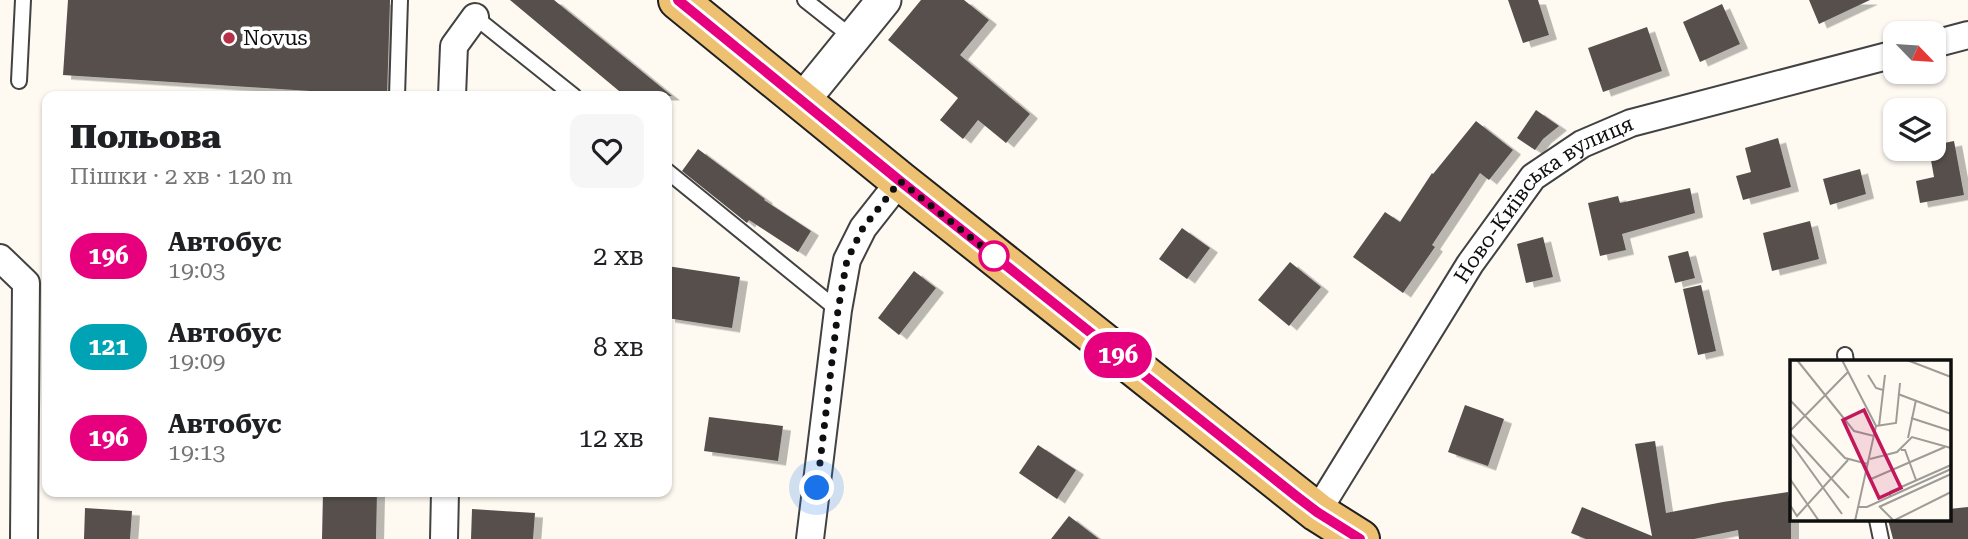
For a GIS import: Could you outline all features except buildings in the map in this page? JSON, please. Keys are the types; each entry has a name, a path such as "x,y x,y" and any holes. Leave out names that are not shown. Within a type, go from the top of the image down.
{"main road":[{"path":"678,0 900,181 1317,512 1360,539"}],"street":[{"path":"802,101 884,0"},
{"path":"452,91 454,46 475,17"},
{"path":"1946,41 1968,35"},
{"name":"Ново-Київська вулиця","path":"1317,512 1470,264 1533,177 1582,144 1631,123 1883,57"},
{"path":"810,539 838,310 847,260 863,228 900,181"},
{"path":"0,258 26,283 24,539"},
{"path":"444,539 445,497"}],"lane":[{"path":"19,81 23,0"},
{"path":"397,91 400,0"},
{"path":"805,0 853,38"},
{"path":"475,17 568,91"},
{"path":"672,175 838,310"}],"bus line":[{"name":"196","path":"678,0 900,181 1296,496 1360,539"}],"place":[{"name":"Novus","path":"229,38"}],"route":[{"path":"817,488 838,310 847,260 863,228 900,181 994,256"}]}
